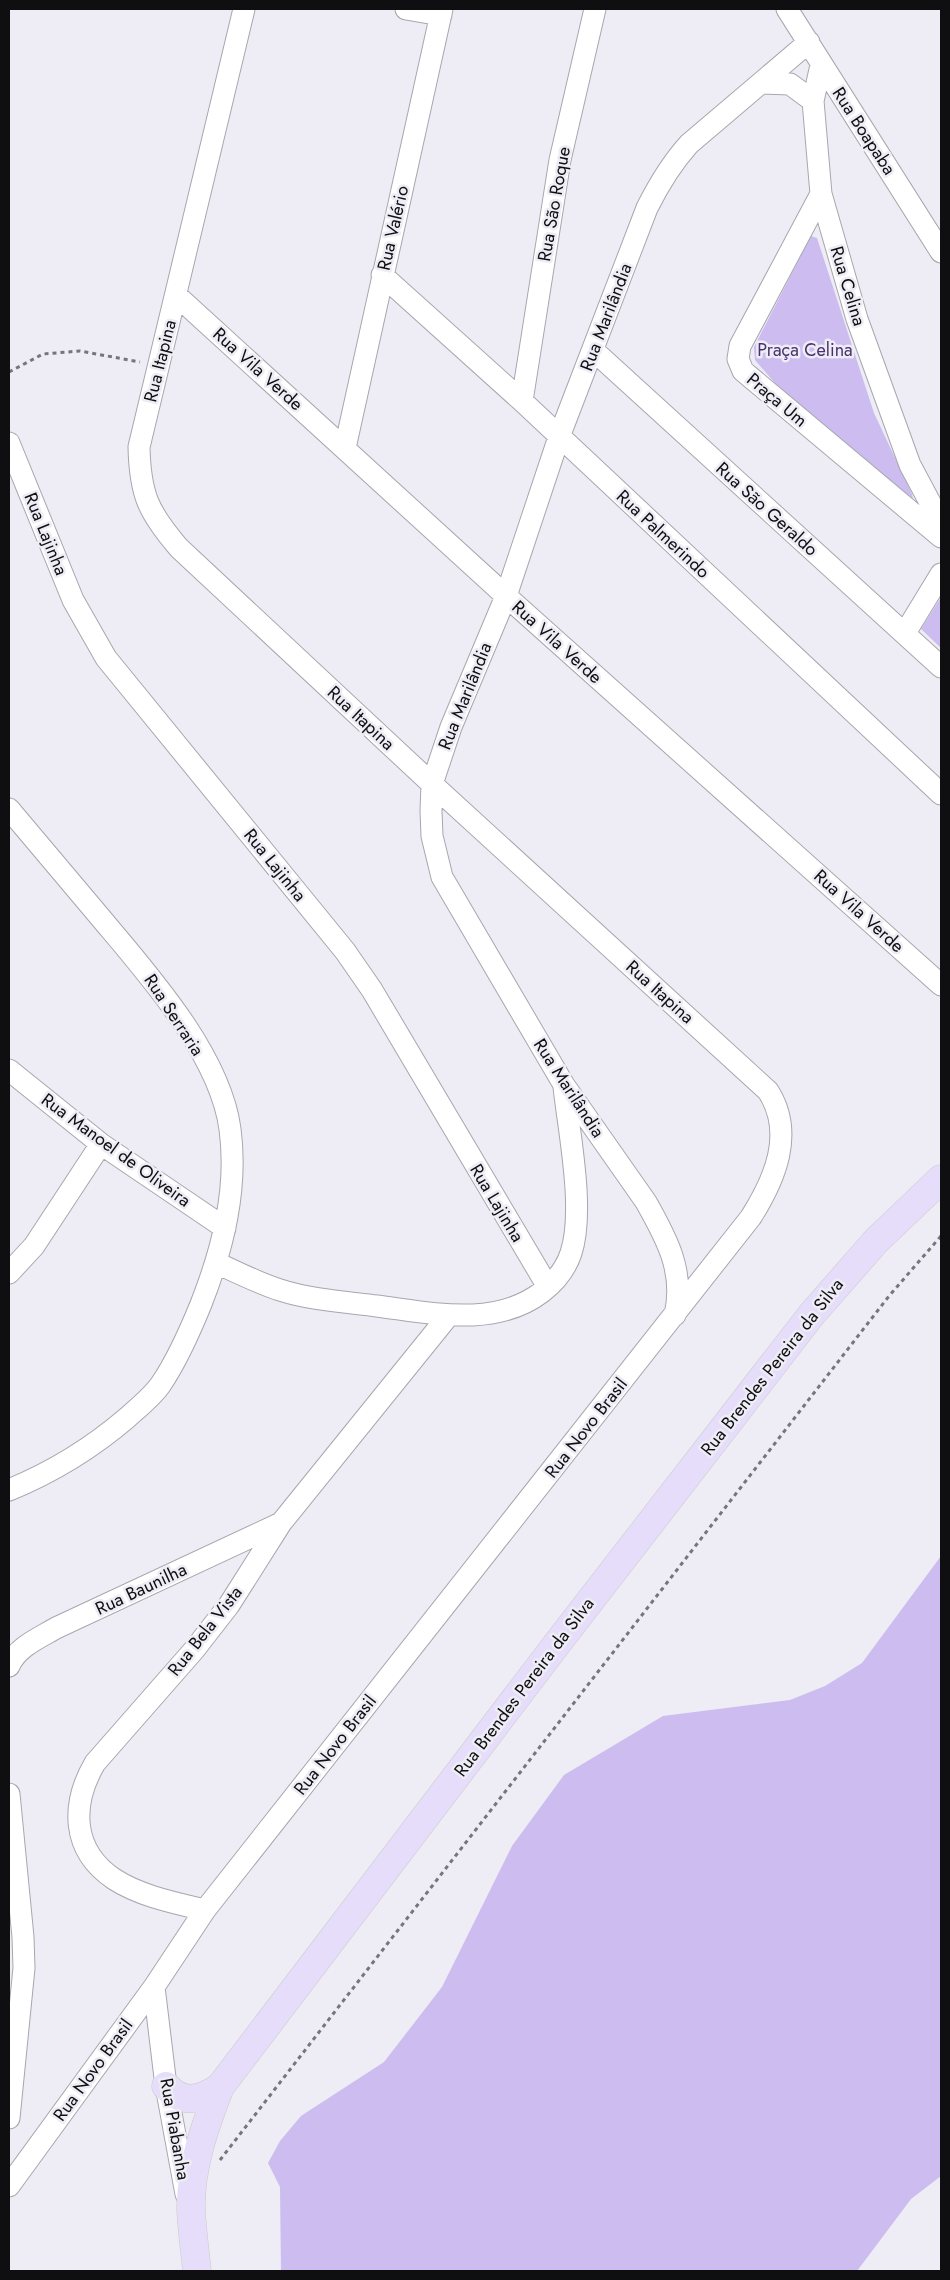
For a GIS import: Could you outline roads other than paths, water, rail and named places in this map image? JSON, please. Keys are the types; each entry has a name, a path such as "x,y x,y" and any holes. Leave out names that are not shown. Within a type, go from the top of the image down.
{"main road":[{"name":"Rua Brendes Pereira da Silva","path":"194,2239 191,2208 196,2161 203,2133 220,2087 556,1645 812,1314 876,1241 941,1180"},
{"path":"166,2086 173,2094 193,2100 202,2098 220,2087"},
{"name":"Rua Piabanha","path":"194,2239 197,2271"}],"street":[{"name":"Rua Itapina","path":"244,9 139,447 143,492 163,530 179,548 432,784 768,1091 778,1105 780,1150 776,1171 766,1193 751,1217 675,1315"},
{"path":"406,9 442,12"},
{"name":"Rua São Roque","path":"522,401 560,160 595,9"},
{"name":"Rua Boapaba","path":"787,9 941,252"},
{"name":"Rua Valério","path":"345,448 442,12"},
{"name":"Rua Marilândia","path":"675,1315 680,1294 678,1279 668,1245 656,1220 646,1202 564,1085 442,877 432,836 432,784 451,727 506,596 559,437 647,208 659,184 673,162 689,144 809,42"},
{"name":"Rua Celina","path":"822,65 813,101 821,194 857,319 910,465 941,523"},
{"path":"761,83 790,84 813,101"},
{"name":"Praça Um","path":"821,194 740,346 738,359 743,372 941,537"},
{"name":"Rua Palmerindo","path":"382,275 522,401 941,794"},
{"name":"Rua Vila Verde","path":"176,295 506,596 941,985"},
{"name":"Rua São Geraldo","path":"593,350 941,667"},
{"name":"Rua Lajinha","path":"9,443 73,600 106,658 345,951 372,990 548,1287"},
{"path":"905,633 941,574"},
{"name":"Rua Serraria","path":"9,809 154,980 178,1014 220,1092 229,1127 233,1164 225,1228 217,1263 195,1320 175,1362 160,1386 124,1420 80,1454 57,1468 9,1490"},
{"name":"Rua Manoel de Oliveira","path":"9,1070 102,1144 225,1228"},
{"path":"217,1263 272,1287 306,1297 449,1315 498,1313 513,1309 532,1300 562,1272 568,1260 576,1232 577,1208 564,1085"},
{"path":"9,1274 34,1246 102,1144"},
{"name":"Rua Bela Vista","path":"205,1910 137,1891 114,1878 96,1861 83,1842 78,1821 79,1800 86,1780 95,1763 194,1650 229,1605 281,1523 449,1315"},
{"name":"Rua Novo Brasil","path":"9,2186 154,1987 205,1910 675,1315"},
{"name":"Rua Baunilha","path":"9,1666 11,1660 27,1645 56,1628 281,1523"},
{"path":"9,1794 23,1938 24,1968 9,2118"},
{"name":"Rua Piabanha","path":"154,1987 166,2086 194,2239"}],"park label":[{"name":"Praça Celina","path":"805,350"}]}
